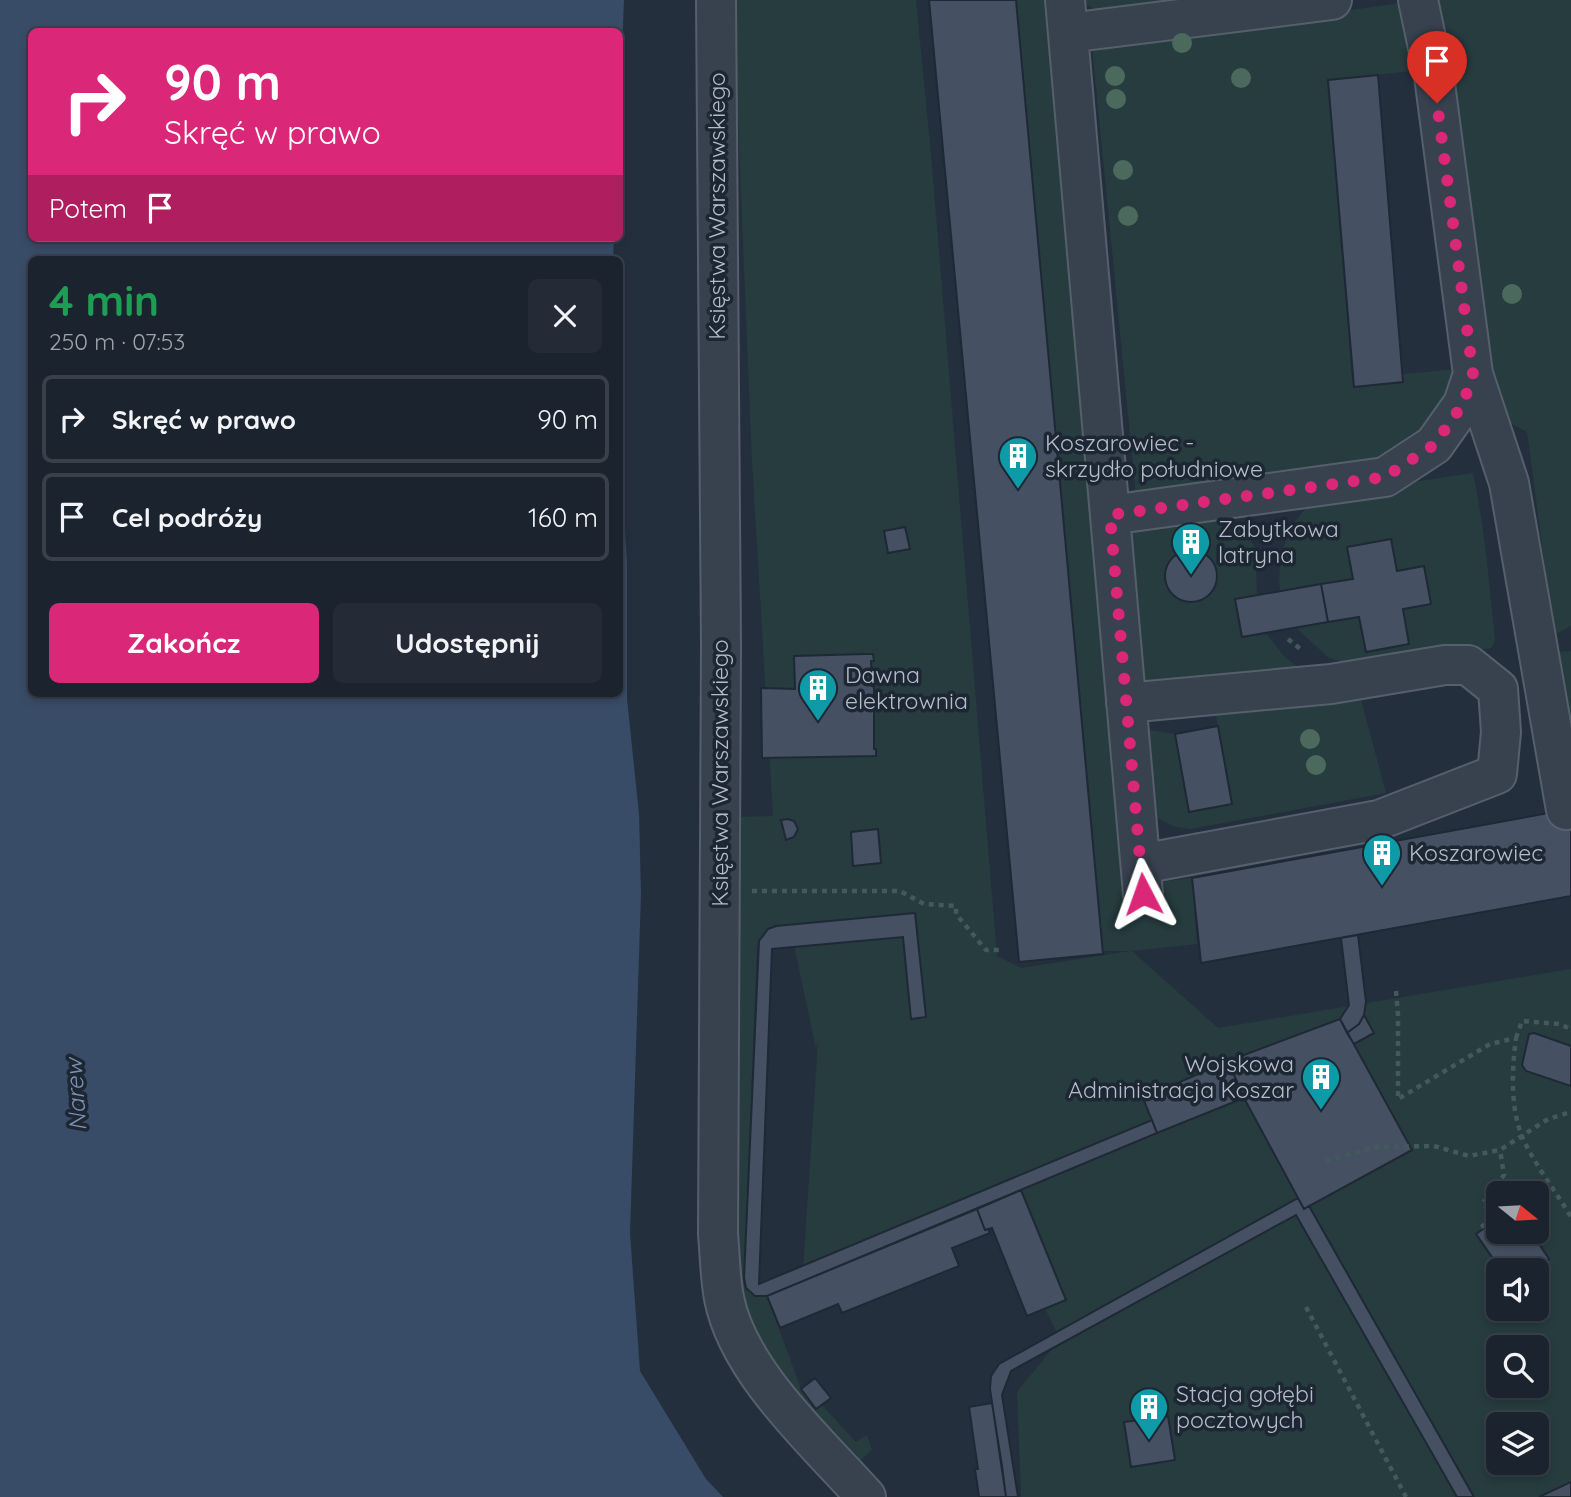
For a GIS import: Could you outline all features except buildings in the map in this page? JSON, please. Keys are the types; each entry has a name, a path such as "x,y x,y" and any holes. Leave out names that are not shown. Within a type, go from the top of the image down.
{"street":[{"name":"Księstwa Warszawskiego","path":"716,0 721,632 718,1234 724,1300 743,1350 780,1403 866,1497"},
{"path":"1126,703 1331,684 1445,665 1468,665 1497,689 1501,732 1497,774 1379,820 1142,879 1126,703 1067,16 1332,0"},
{"path":"1418,0 1433,76 1473,374 1509,483 1566,810"},
{"path":"1110,515 1385,477 1434,445 1463,404 1473,374"}],"path":[{"path":"720,891 900,891 924,904 956,906 956,914 986,950 999,950"},
{"path":"1396,991 1398,1099 1490,1044 1516,1038"},
{"path":"1571,1029 1559,1024 1522,1021 1516,1038 1513,1076 1521,1135 1571,1217"},
{"path":"1326,1161 1375,1147 1434,1146 1469,1156 1500,1150 1548,1119 1571,1112"},
{"path":"1500,1150 1504,1175 1500,1181"},
{"path":"1481,1227 1486,1224"},
{"path":"1306,1307 1406,1497"}],"green space":[{"path":"733,0 916,0 997,956 1021,968 1130,951 1103,951 1016,0 1045,0 1055,58 1135,885 1192,878 1197,944 1132,951 1218,1028 1571,969 1571,1497 1021,1497 1017,1392 1060,1339 989,1196 803,1270 818,1040 816,1049 790,926 768,929 757,947 744,1278 751,1293 767,1296 801,1389 816,1409 822,1405 856,1442 867,1435 872,1449 857,1464 773,1372 736,1285 733,817 773,816 752,461"},
{"path":"1085,0 1215,0 1102,13 1085,4"},
{"path":"1435,0 1571,0 1571,626 1554,635 1527,432 1506,421 1492,383"},
{"path":"1408,2 1412,71 1328,80 1352,378 1354,386 1403,382 1403,374 1458,369 1459,385 1425,431 1385,460 1136,496 1092,46"},
{"path":"1473,473 1489,577 1495,640 1491,648 1363,668 1329,658 1295,627 1359,617 1366,652 1409,644 1403,609 1431,604 1424,567 1397,571 1391,539 1348,547 1353,579 1280,591 1283,548 1303,511 1327,495"},
{"path":"1220,513 1244,528 1255,548 1257,595 1235,599 1241,636 1266,633 1284,656 1308,675 1145,690 1131,526"},
{"path":"1571,651 1571,729 1557,652"},
{"path":"1358,688 1386,793 1191,829 1175,827 1156,817 1149,730 1175,734 1189,812 1232,804 1215,710"}],"water":[{"name":"Narew","path":"0,0 624,0 623,28 28,28 28,242 614,242 613,256 28,256 28,697 623,697 623,497 627,564 627,699 639,814 641,893 630,1233 640,1371 706,1479 723,1497 0,1497"}],"place":[{"name":"Koszarowiec - skrzydło południowe","path":"1018,490"},
{"name":"Zabytkowa latryna","path":"1191,576"},
{"name":"Dawna elektrownia","path":"818,722"},
{"name":"Koszarowiec","path":"1382,887"},
{"name":"Wojskowa Administracja Koszar","path":"1321,1111"},
{"name":"Stacja gołębi pocztowych","path":"1149,1441"}],"route":[{"path":"1143,894 1110,515 1385,477 1434,445 1463,404 1473,374 1437,103"}]}
